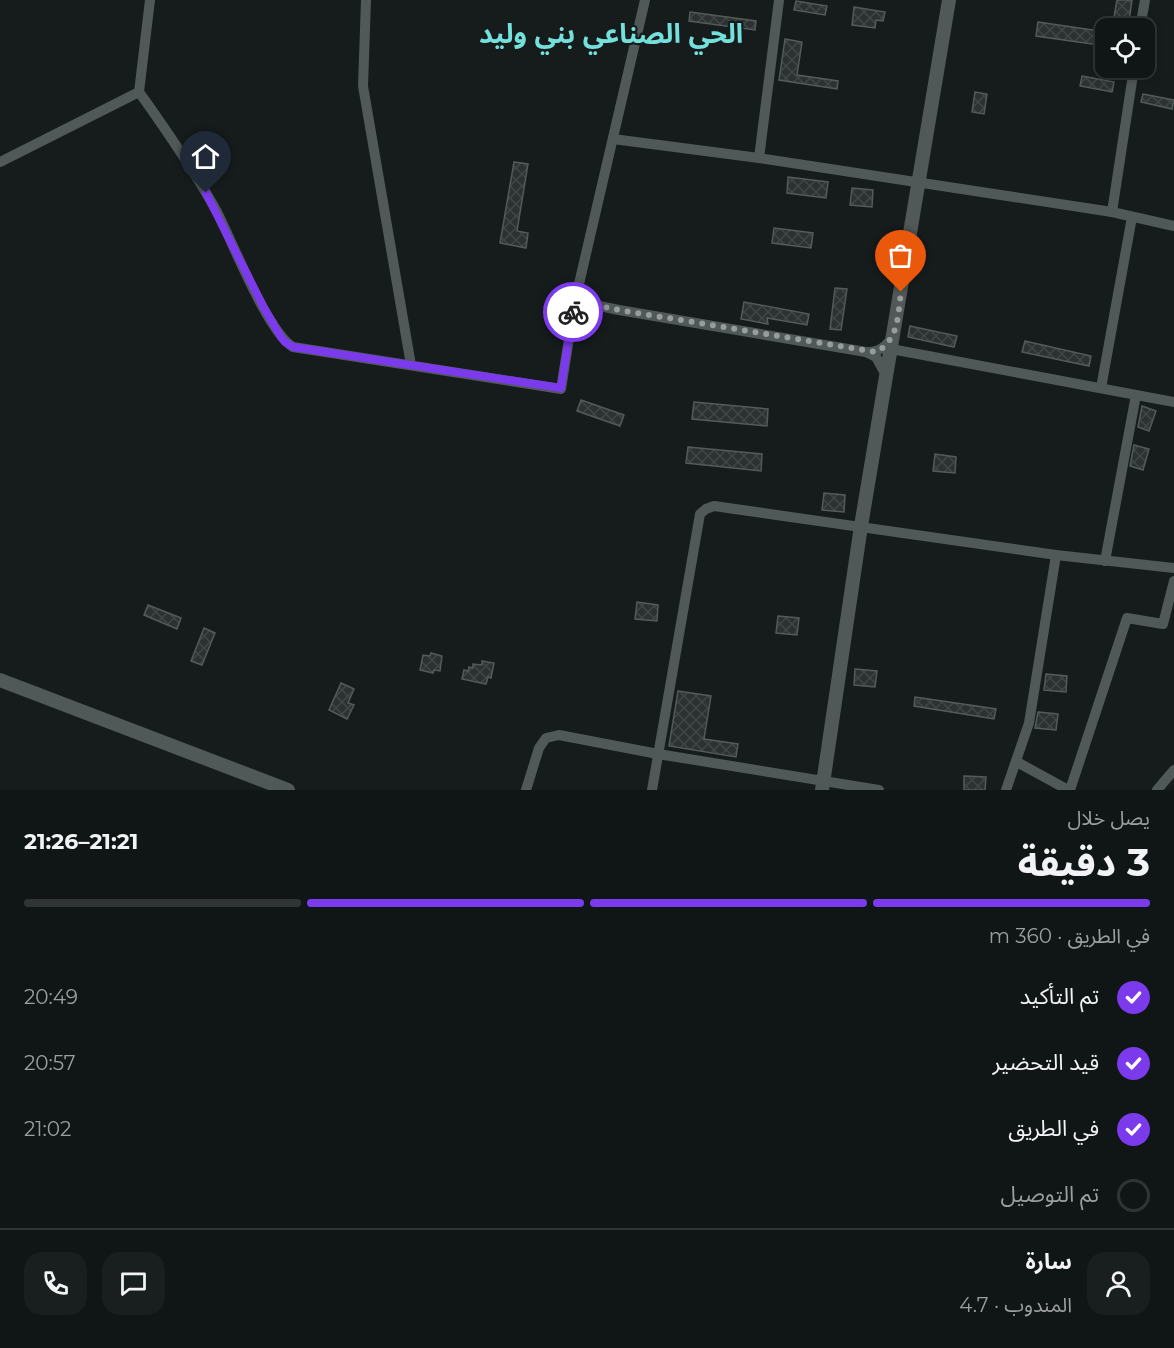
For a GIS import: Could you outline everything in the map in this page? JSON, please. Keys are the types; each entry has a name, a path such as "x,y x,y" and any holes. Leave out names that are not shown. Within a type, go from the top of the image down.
{"street":[{"path":"150,0 140,92 182,154 217,213 264,308 285,342 293,347 561,388 575,301 645,0"},
{"path":"366,0 363,86 411,365"},
{"path":"759,158 778,0"},
{"path":"823,785 861,526 949,0"},
{"path":"1142,18 1145,0"},
{"path":"1112,212 1132,78"},
{"path":"0,162 140,92"},
{"path":"613,139 759,158 1112,212 1174,226"},
{"path":"1101,388 1132,217"},
{"path":"575,301 866,352 876,352 884,348 894,335"},
{"path":"891,349 1174,402"},
{"path":"866,352 876,357 886,375"},
{"path":"1105,561 1136,395"},
{"path":"652,790 700,514 706,509 714,506 1056,555 1174,568"},
{"path":"1006,790 1029,723 1056,555"},
{"path":"1017,762 1069,790 1126,618 1163,624 1174,581"},
{"path":"0,680 288,790"},
{"path":"526,790 539,748 546,738 559,735 823,785 879,790"},
{"path":"1157,790 1174,770"}],"building":[{"path":"1117,0 1132,0 1129,18 1114,18"},
{"path":"796,1 827,6 825,15 794,10"},
{"path":"854,7 885,12 883,21 876,20 875,28 852,25"},
{"path":"690,12 756,21 755,30 689,21"},
{"path":"1038,22 1095,30 1095,44 1036,36"},
{"path":"785,39 802,42 797,75 838,81 837,89 779,80"},
{"path":"1082,76 1114,82 1112,92 1080,86"},
{"path":"975,92 987,94 984,114 972,112"},
{"path":"1143,94 1174,100 1172,109 1141,102"},
{"path":"514,162 528,164 517,231 528,233 526,248 500,243"},
{"path":"788,177 828,182 826,198 787,193"},
{"path":"852,188 873,190 872,207 850,205"},
{"path":"774,228 813,233 811,248 772,243"},
{"path":"835,288 847,289 841,330 830,329"},
{"path":"744,302 809,314 807,325 767,318 768,324 741,319"},
{"path":"910,326 957,336 954,347 908,337"},
{"path":"1025,341 1091,356 1089,366 1022,352"},
{"path":"581,400 624,415 620,426 577,411"},
{"path":"694,402 768,409 767,426 692,419"},
{"path":"1142,406 1156,411 1149,431 1138,427"},
{"path":"1134,445 1149,449 1143,470 1130,466"},
{"path":"688,447 762,454 761,471 686,463"},
{"path":"935,454 956,457 955,473 933,471"},
{"path":"824,493 845,495 844,512 822,510"},
{"path":"637,602 658,605 657,621 635,619"},
{"path":"148,605 181,618 177,629 144,615"},
{"path":"778,616 799,618 797,635 776,633"},
{"path":"204,628 215,633 202,665 191,661"},
{"path":"431,653 442,656 440,671 434,670 433,673 420,670 423,655 430,656"},
{"path":"482,661 494,663 491,678 488,677 486,684 462,679 464,670 468,671 469,667 473,668 473,664 482,665"},
{"path":"855,669 877,671 875,687 854,685"},
{"path":"1046,674 1067,676 1066,692 1044,690"},
{"path":"341,683 354,689 348,703 354,705 347,719 329,710"},
{"path":"678,691 711,696 704,739 738,744 736,757 669,746"},
{"path":"915,697 996,709 994,719 914,706"},
{"path":"1038,712 1058,714 1056,730 1035,728"},
{"path":"964,776 986,777 985,790 964,790"}],"way so far":[{"path":"573,312 575,301 876,352 884,348 894,335 901,292"}],"district":[{"name":"الحي الصناعي بني وليد","path":"611,34"}],"route":[{"path":"206,193 264,308 281,337 293,347 561,388 573,312"}]}
